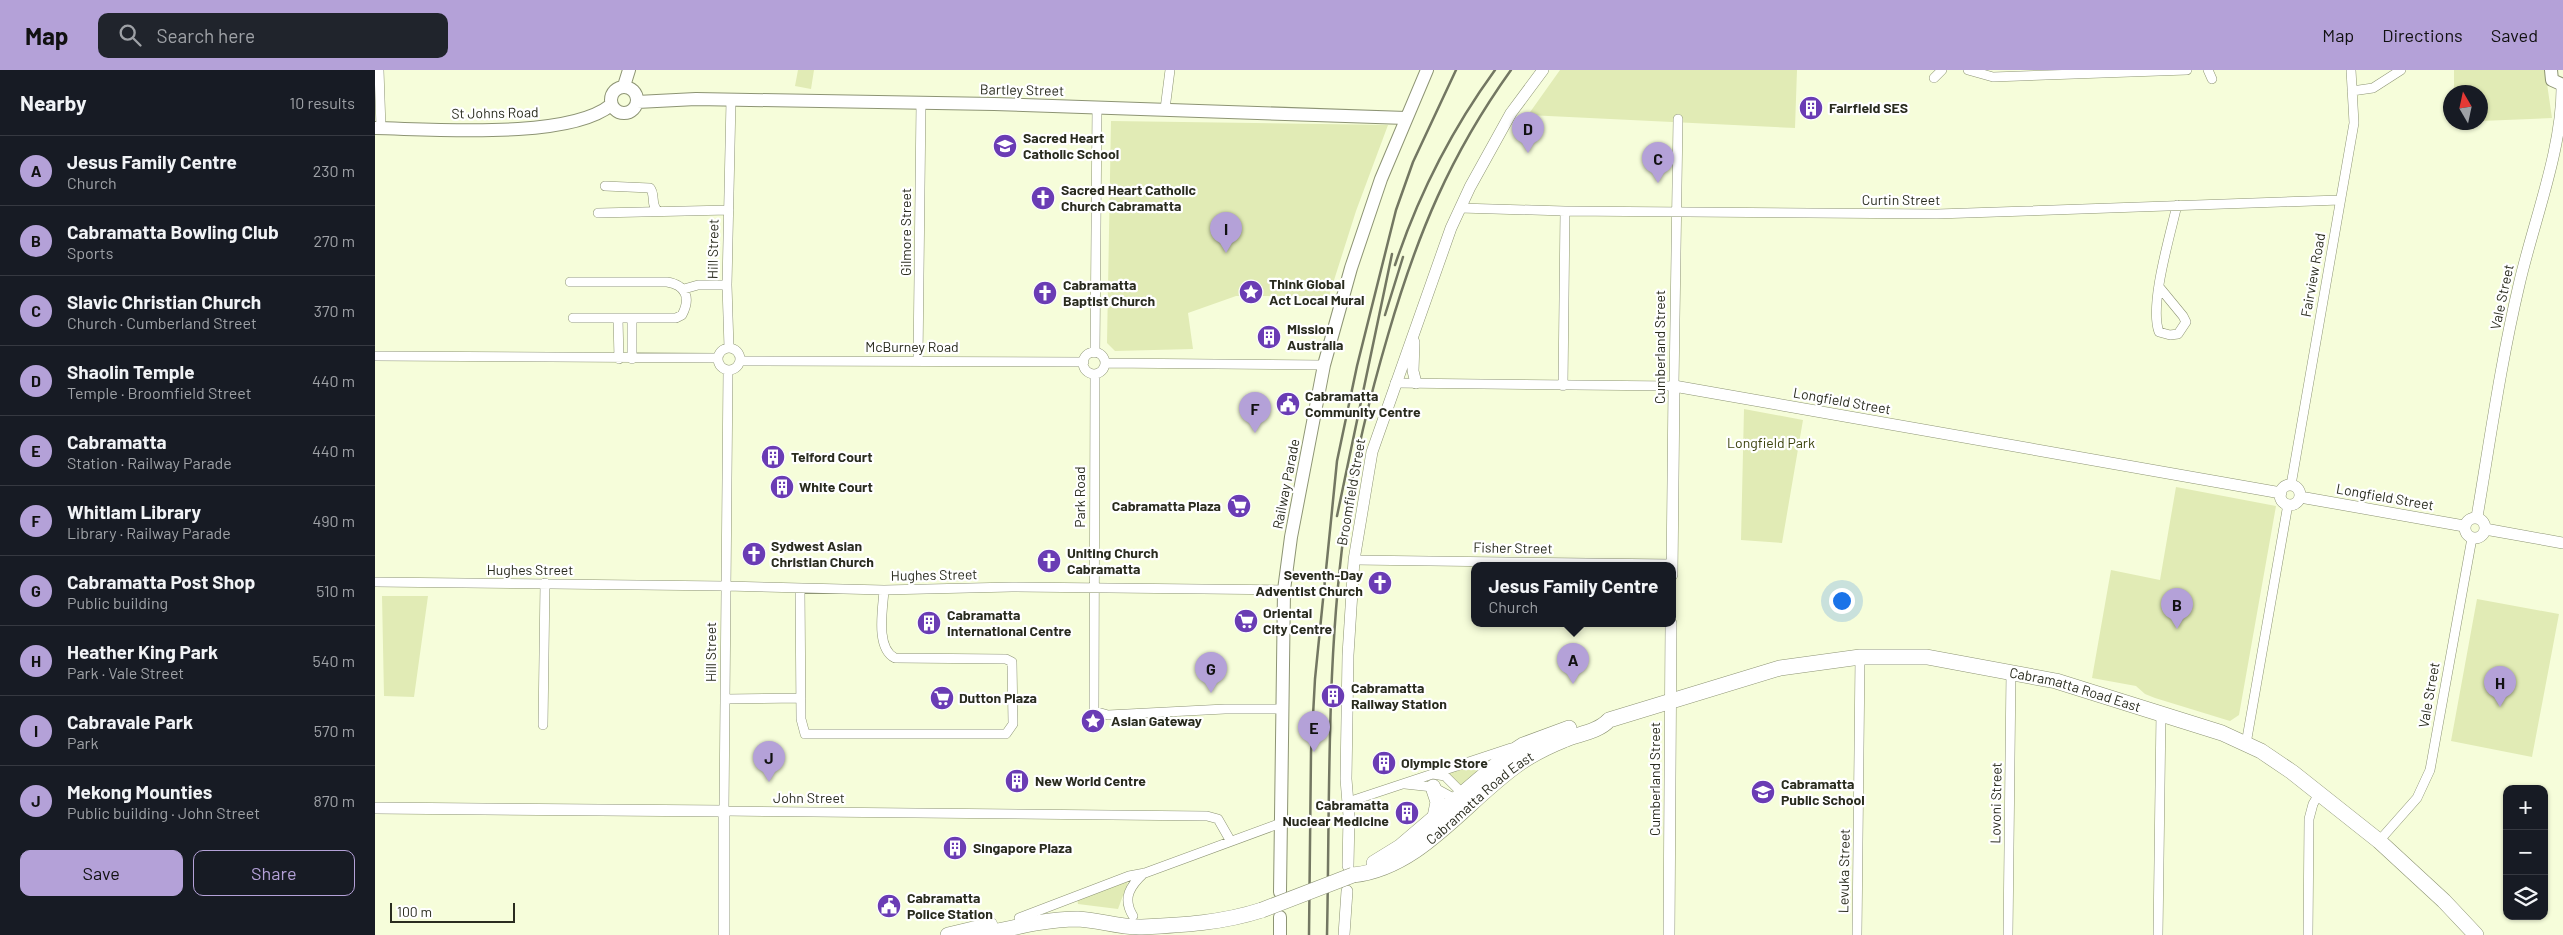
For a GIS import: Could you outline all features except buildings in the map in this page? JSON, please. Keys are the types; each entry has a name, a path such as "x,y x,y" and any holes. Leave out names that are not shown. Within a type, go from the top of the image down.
{"main road":[{"path":"624,86 635,93 637,102 633,109 625,113 617,111 611,105 612,92 624,86 629,70"},
{"name":"Railway Parade","path":"1280,892 1285,590 1291,536 1324,365 1357,250 1381,179 1427,70"},
{"path":"2551,70 2552,80 2563,85"},
{"name":"Bartley Street","path":"637,102 677,99 921,103 1165,109 1406,118"},
{"name":"St Johns Road","path":"378,128 527,129 550,127 589,118 611,105"},
{"name":"Cabramatta Road East","path":"1370,869 1435,817 1464,801 1530,757 1564,740 1603,726 1609,720 1780,668 1859,657 1927,657 2011,671 2056,681 2161,712 2246,744 2274,760 2379,841 2444,901 2476,935"},
{"name":"Cabramatta Road East","path":"1158,924 1205,924 1262,910 1351,871 1370,869 1416,850 1523,745 1600,718 1609,720"},
{"path":"1431,780 1438,802 1435,817"},
{"path":"948,935 1019,918 1067,910 1133,916 1158,924"},
{"path":"1280,935 1281,917"},
{"path":"980,935 1061,920 1093,920 1118,929 1158,924"}],"street":[{"path":"378,128 379,70"},
{"path":"1165,109 1170,70"},
{"name":"Broomfield Street","path":"1351,871 1346,779 1348,655 1354,560 1372,452 1448,236 1460,208 1511,113 1543,70"},
{"path":"1934,78 1943,70"},
{"path":"1968,70 1993,77 2056,72 2187,70"},
{"name":"Fairview Road","path":"2291,485 2354,123 2351,70"},
{"path":"2352,91 2373,88 2401,70"},
{"name":"Vale Street","path":"2477,517 2519,285 2556,145 2563,85"},
{"name":"Hill Street","path":"729,348 727,285 731,100"},
{"name":"Gilmore Street","path":"918,361 921,103"},
{"path":"1095,353 1097,107"},
{"name":"Cumberland Street","path":"1672,562 1678,119"},
{"path":"605,186 650,188 653,191 654,206 658,211"},
{"name":"Curtin Street","path":"1460,208 1565,211 1937,214 2340,200"},
{"path":"2160,288 2186,322 2178,334 2170,335 2159,332 2155,322 2160,288 2177,205"},
{"name":"Hill Street","path":"598,214 729,210"},
{"path":"1563,386 1565,211"},
{"path":"570,282 667,282 678,284 684,289 685,300 682,315 676,318 573,318"},
{"path":"684,289 698,285 727,285"},
{"path":"619,319 619,359"},
{"path":"632,319 632,359"},
{"path":"1415,328 1413,364 1415,383"},
{"path":"729,348 738,353 740,361 737,367 728,370 719,365 717,358 720,352 729,348"},
{"path":"1095,353 1101,355 1105,363 1101,372 1095,374 1087,370 1084,362 1086,356 1095,353"},
{"path":"375,356 619,359 717,358"},
{"name":"McBurney Road","path":"740,361 1084,362"},
{"path":"1105,363 1324,365"},
{"name":"Hill Street","path":"723,935 728,370"},
{"name":"Park Road","path":"1095,374 1094,711 1109,715 1283,709"},
{"name":"Longfield Street","path":"1395,383 1674,386 2281,493"},
{"path":"2291,485 2297,488 2300,497 2296,502 2288,504 2282,500 2281,493 2285,486 2291,485"},
{"name":"Longfield Street","path":"2300,497 2464,526"},
{"path":"2246,744 2288,504"},
{"path":"2477,517 2483,521 2485,530 2480,536 2472,538 2465,532 2464,526 2470,518 2477,517"},
{"path":"2485,530 2563,543"},
{"name":"Vale Street","path":"2379,841 2417,798 2430,770 2472,538"},
{"name":"Fisher Street","path":"1354,560 1471,563"},
{"name":"Hughes Street","path":"375,582 545,583 883,590 1093,588 1285,590"},
{"path":"543,725 545,583"},
{"path":"800,588 801,719 805,734 1006,734 1013,724 1014,666 1009,660 895,658 887,651 883,634 883,590"},
{"name":"Cumberland Street","path":"1669,935 1671,627"},
{"name":"Levuka Street","path":"1857,935 1859,657"},
{"name":"Lovoni Street","path":"2008,935 2011,671"},
{"path":"725,698 801,698"},
{"path":"2158,935 2161,712"},
{"name":"Cabramatta Road East","path":"1405,784 1431,780 1523,745"},
{"name":"Cabramatta Road East","path":"1348,802 1405,784 1445,776 1464,801"},
{"name":"Cabramatta Road East","path":"1431,780 1464,801"},
{"path":"2307,935 2309,820 2313,804 2319,794"},
{"name":"John Street","path":"375,808 1207,816 1218,819 1230,840"},
{"path":"1019,918 1129,876 1145,873 1281,822"},
{"path":"1133,916 1127,905 1128,892 1133,883 1145,873"},
{"path":"1344,935 1347,891"}],"green space":[{"path":"798,70 814,70 811,89 795,86"},
{"path":"1560,70 1797,70 1795,128 1528,115"},
{"path":"2454,70 2545,70 2552,118 2488,121 2488,85 2454,85"},
{"path":"1111,121 1388,125 1356,211 1329,296 1236,296 1188,313 1193,349 1115,351 1107,343"},
{"name":"Longfield Park","path":"1744,409 1803,420 1782,543 1741,540"},
{"path":"2176,487 2276,506 2239,715 2230,721 2155,698 2145,694 2136,686 2092,678 2111,570 2160,580"},
{"path":"382,596 428,596 414,697 384,696"},
{"path":"2477,599 2559,614 2532,757 2451,741"},
{"path":"1500,754 1461,785 1448,772"},
{"path":"1126,879 1128,882 1118,909 1078,904 1077,899"}],"railway":[{"path":"1309,935 1311,752 1315,679 1337,461 1357,366 1396,210 1413,162 1456,70"},
{"path":"1395,265 1414,214 1437,164 1464,116 1495,70"},
{"path":"1327,935 1330,723 1335,616 1347,511 1359,444 1399,298 1424,230 1453,165 1470,133 1511,70"},
{"path":"1337,516 1392,254"},
{"path":"1385,315 1403,257"}],"place":[{"name":"Fairfield SES","path":"1811,108"},
{"name":"Sacred Heart Catholic School","path":"1005,146"},
{"name":"Shaolin Temple","path":"1528,153"},
{"name":"Slavic Christian Church","path":"1658,183"},
{"name":"Sacred Heart Catholic Church Cabramatta","path":"1043,198"},
{"name":"Cabravale Park","path":"1226,253"},
{"name":"Think Global Act Local Mural","path":"1251,292"},
{"name":"Cabramatta Baptist Church","path":"1045,293"},
{"name":"Mission Australia","path":"1269,337"},
{"name":"Cabramatta Community Centre","path":"1288,404"},
{"name":"Whitlam Library","path":"1255,433"},
{"name":"Telford Court","path":"773,457"},
{"name":"White Court","path":"782,487"},
{"name":"Cabramatta Plaza","path":"1239,506"},
{"name":"Sydwest Asian Christian Church","path":"754,554"},
{"name":"Uniting Church Cabramatta","path":"1049,561"},
{"name":"Seventh-Day Adventist Church","path":"1380,583"},
{"name":"Oriental City Centre","path":"1246,621"},
{"name":"Cabramatta International Centre","path":"929,623"},
{"name":"Cabramatta Bowling Club","path":"2177,629"},
{"name":"Jesus Family Centre","path":"1573,684"},
{"name":"Cabramatta Post Shop","path":"1211,693"},
{"name":"Cabramatta Railway Station","path":"1333,696"},
{"name":"Dutton Plaza","path":"942,698"},
{"name":"Heather King Park","path":"2500,707"},
{"name":"Asian Gateway","path":"1093,721"},
{"name":"Cabramatta","path":"1314,752"},
{"name":"Olympic Store","path":"1384,763"},
{"name":"New World Centre","path":"1017,781"},
{"name":"Mekong Mounties","path":"769,782"},
{"name":"Cabramatta Public School","path":"1763,792"},
{"name":"Cabramatta Nuclear Medicine","path":"1407,813"},
{"name":"Singapore Plaza","path":"955,848"},
{"name":"Cabramatta Police Station","path":"889,906"}]}
